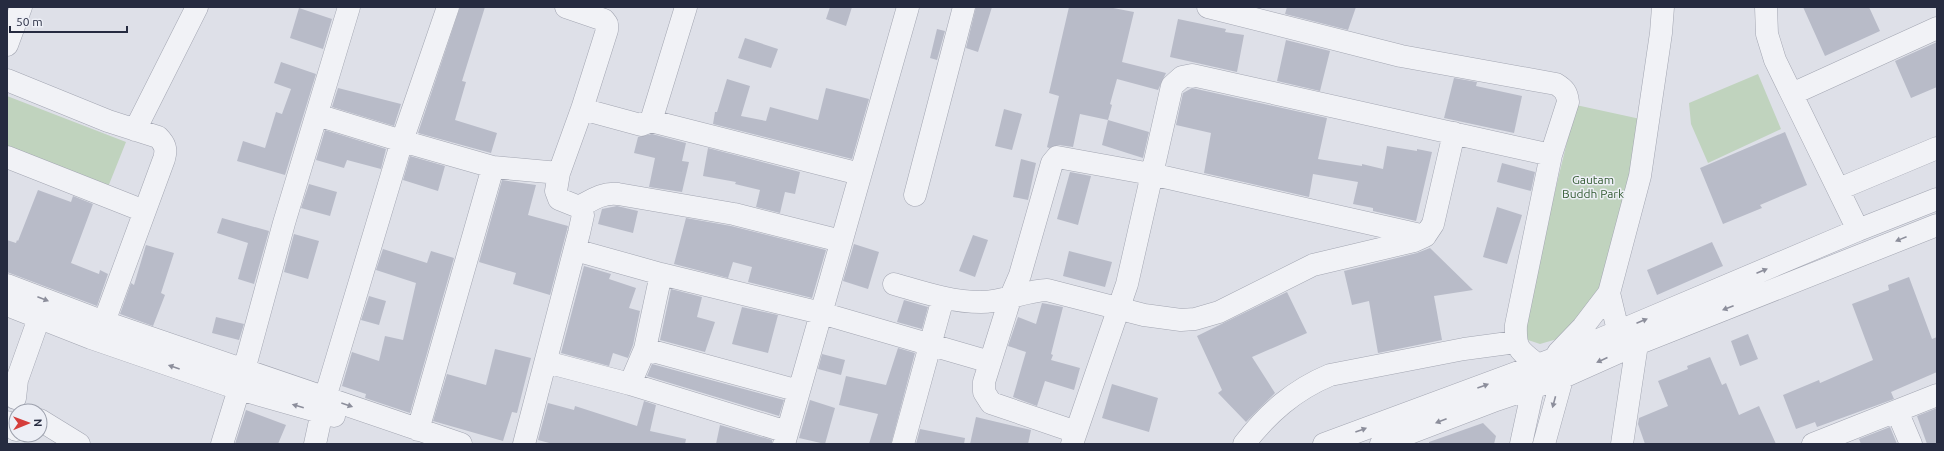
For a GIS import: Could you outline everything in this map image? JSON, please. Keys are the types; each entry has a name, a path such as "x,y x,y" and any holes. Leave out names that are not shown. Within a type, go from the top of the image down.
{"street":[{"path":"7,45 21,7"},
{"path":"135,130 197,7"},
{"path":"222,444 284,223 349,7"},
{"path":"314,444 323,405 402,141 448,7"},
{"path":"524,444 583,215 579,207 559,199 556,191 559,173 582,110 607,24 604,20 566,7"},
{"path":"651,121 686,7"},
{"path":"546,362 630,384 786,438 908,7"},
{"path":"915,195 964,7"},
{"path":"1208,7 1401,56 1556,84 1564,88 1567,94 1568,102 1551,155 1516,325 1516,342 1523,353 1550,368"},
{"path":"1521,444 1533,389 1609,293 1640,176 1661,33 1663,7"},
{"path":"1766,7 1767,34 1775,60 1858,230"},
{"path":"1792,94 1937,28"},
{"path":"1425,236 1151,174 1057,157 1052,163 1020,275 1011,296 990,362 984,382 984,392 991,403 1074,438 1127,284 1151,174 1172,86 1182,77 1192,75 1551,155"},
{"path":"7,80 108,121 158,137 164,143 166,151 104,322"},
{"path":"582,110 641,125 651,121 860,174"},
{"path":"317,115 493,167 559,173"},
{"path":"894,284 943,298 981,302 1034,291 1047,290 1119,307 1144,315 1181,320 1208,317 1313,265 1414,241 1425,236 1433,224 1454,133"},
{"path":"1839,189 1937,148"},
{"path":"7,157 144,211"},
{"path":"416,440 493,167"},
{"path":"579,207 609,193 618,194 734,214 841,241"},
{"path":"1544,444 1550,368 1571,352 1628,340 1858,230 1937,199"},
{"path":"1324,444 1550,368 1937,225"},
{"path":"575,250 661,274 821,313 990,362"},
{"path":"630,384 645,349 661,274"},
{"path":"7,285 104,322 241,380"},
{"path":"1609,293 1612,310 1628,340 1622,444"},
{"path":"903,444 943,298"},
{"path":"7,304 39,318 323,405 416,440 461,444"},
{"path":"15,398 17,380 39,318"},
{"path":"1244,444 1262,421 1292,395 1311,383 1330,375 1464,349 1516,342"},
{"path":"645,349 799,391"},
{"path":"1381,444 1496,400 1533,389"},
{"path":"1814,444 1937,395"},
{"path":"1897,411 1911,444"},
{"path":"48,425 79,444"}],"green space":[{"path":"1758,74 1781,129 1708,163 1691,124 1689,103"},
{"path":"7,96 126,142 108,187 7,149"},
{"name":"Gautam Buddh Park","path":"1576,105 1645,120 1605,284 1564,337 1540,344 1528,340 1522,327"}],"building":[{"path":"460,7 485,7 462,81 466,82 455,120 497,133 491,153 418,133"},
{"path":"830,7 852,7 846,26 826,19"},
{"path":"976,7 992,7 978,52 966,48"},
{"path":"1069,7 1108,7 1134,12 1122,62 1166,73 1158,90 1117,79 1110,104 1112,105 1108,120 1080,114 1073,147 1059,145 1049,148 1047,147 1059,96 1049,93"},
{"path":"1287,7 1356,7 1348,30 1285,14"},
{"path":"1803,7 1869,7 1880,31 1825,56"},
{"path":"299,8 332,19 323,49 290,38"},
{"path":"1178,19 1226,29 1225,32 1244,35 1237,72 1170,57"},
{"path":"937,29 945,31 937,60 930,58"},
{"path":"745,38 778,49 771,68 738,58"},
{"path":"1286,40 1330,51 1320,91 1277,81"},
{"path":"1937,42 1937,87 1911,98 1895,61"},
{"path":"281,62 316,74 285,175 237,161 243,141 265,148 276,112 282,114 291,89 274,83"},
{"path":"1454,78 1477,82 1476,86 1522,96 1514,133 1444,118"},
{"path":"727,79 750,86 741,116 766,121 770,107 818,120 826,88 869,99 852,159 713,124 715,112 717,112"},
{"path":"338,88 401,104 394,126 332,107"},
{"path":"1192,88 1327,118 1318,159 1362,166 1362,164 1383,169 1387,146 1432,152 1416,221 1373,211 1373,208 1353,204 1358,182 1313,174 1309,197 1204,173 1211,133 1176,125 1183,93"},
{"path":"1004,109 1022,114 1012,150 995,146"},
{"path":"1108,120 1149,132 1143,158 1102,145"},
{"path":"325,130 386,149 381,169 347,160 344,168 316,160"},
{"path":"1785,132 1807,185 1760,205 1762,208 1723,224 1700,168"},
{"path":"652,134 686,143 682,161 689,162 682,192 649,187 655,158 634,153 638,137"},
{"path":"708,148 800,172 795,194 785,192 780,213 756,207 760,190 735,184 736,182 703,176"},
{"path":"410,156 445,166 438,191 403,180"},
{"path":"1021,159 1036,163 1028,200 1013,197"},
{"path":"1502,163 1535,172 1531,191 1497,182"},
{"path":"1070,172 1091,176 1078,225 1057,219"},
{"path":"502,180 536,185 528,215 568,226 550,295 513,284 516,273 479,262"},
{"path":"309,184 337,192 330,216 301,208"},
{"path":"38,190 71,202 73,196 93,204 71,263 99,274 100,270 108,274 97,306 7,272 7,240 16,243 17,240 18,241"},
{"path":"617,206 638,211 633,233 598,224 602,209"},
{"path":"1497,207 1522,215 1507,264 1483,257"},
{"path":"222,218 269,231 254,284 238,279 248,243 217,233"},
{"path":"686,218 731,226 826,250 812,298 748,282 752,267 733,262 728,278 674,264"},
{"path":"294,234 319,241 308,279 284,272"},
{"path":"973,235 988,240 975,277 959,271"},
{"path":"1712,242 1723,266 1657,295 1647,270"},
{"path":"854,244 879,252 868,289 843,281"},
{"path":"146,245 174,253 161,293 165,295 153,326 120,314 131,283 134,285"},
{"path":"1430,248 1473,290 1434,296 1442,340 1378,353 1369,301 1352,305 1344,271 1417,253"},
{"path":"383,249 427,263 431,251 454,258 410,413 365,398 366,394 342,386 352,352 379,361 385,336 403,340 416,283 376,270"},
{"path":"1069,251 1112,262 1105,287 1063,276"},
{"path":"584,266 611,274 609,279 636,288 629,308 640,311 633,345 628,358 613,353 609,366 561,353"},
{"path":"1909,277 1932,339 1937,337 1937,372 1891,392 1894,399 1817,427 1815,422 1796,429 1783,395 1819,380 1820,383 1873,360 1852,304 1889,290 1888,285"},
{"path":"671,289 702,297 697,317 715,322 705,352 660,340"},
{"path":"1287,292 1307,333 1252,357 1275,393 1246,422 1218,393 1222,390 1197,336"},
{"path":"369,296 386,301 379,325 361,320"},
{"path":"904,300 928,307 922,329 897,322"},
{"path":"1042,303 1063,307 1051,354 1053,355 1051,360 1080,368 1074,390 1045,381 1037,406 1013,397 1026,352 1008,346 1018,317 1036,324"},
{"path":"742,307 778,315 768,353 732,344"},
{"path":"216,317 244,324 239,340 212,333"},
{"path":"1748,334 1758,359 1740,366 1731,341"},
{"path":"898,348 915,353 891,444 869,444 878,414 839,405 846,376 886,385"},
{"path":"495,349 531,358 517,413 512,412 503,441 433,421 447,374 486,385"},
{"path":"822,354 845,360 841,375 818,369"},
{"path":"1710,357 1722,385 1726,383 1739,415 1759,406 1776,444 1645,444 1638,424 1639,418 1668,406 1658,381 1688,369 1687,366"},
{"path":"652,364 784,400 779,416 647,376"},
{"path":"1112,384 1158,398 1149,432 1102,418"},
{"path":"810,400 835,408 825,444 799,438"},
{"path":"644,401 656,405 650,431 686,439 685,444 553,444 538,440 548,403 574,410 575,406 637,426"},
{"path":"1937,408 1937,444 1927,444 1917,416"},
{"path":"246,410 286,425 278,444 235,444"},
{"path":"976,417 1031,430 1028,444 970,444"},
{"path":"1483,423 1496,436 1494,444 1429,444 1429,442"},
{"path":"720,425 772,440 772,444 716,444"},
{"path":"1890,427 1897,444 1861,444 1859,439"},
{"path":"920,429 965,438 964,444 916,444"}]}
